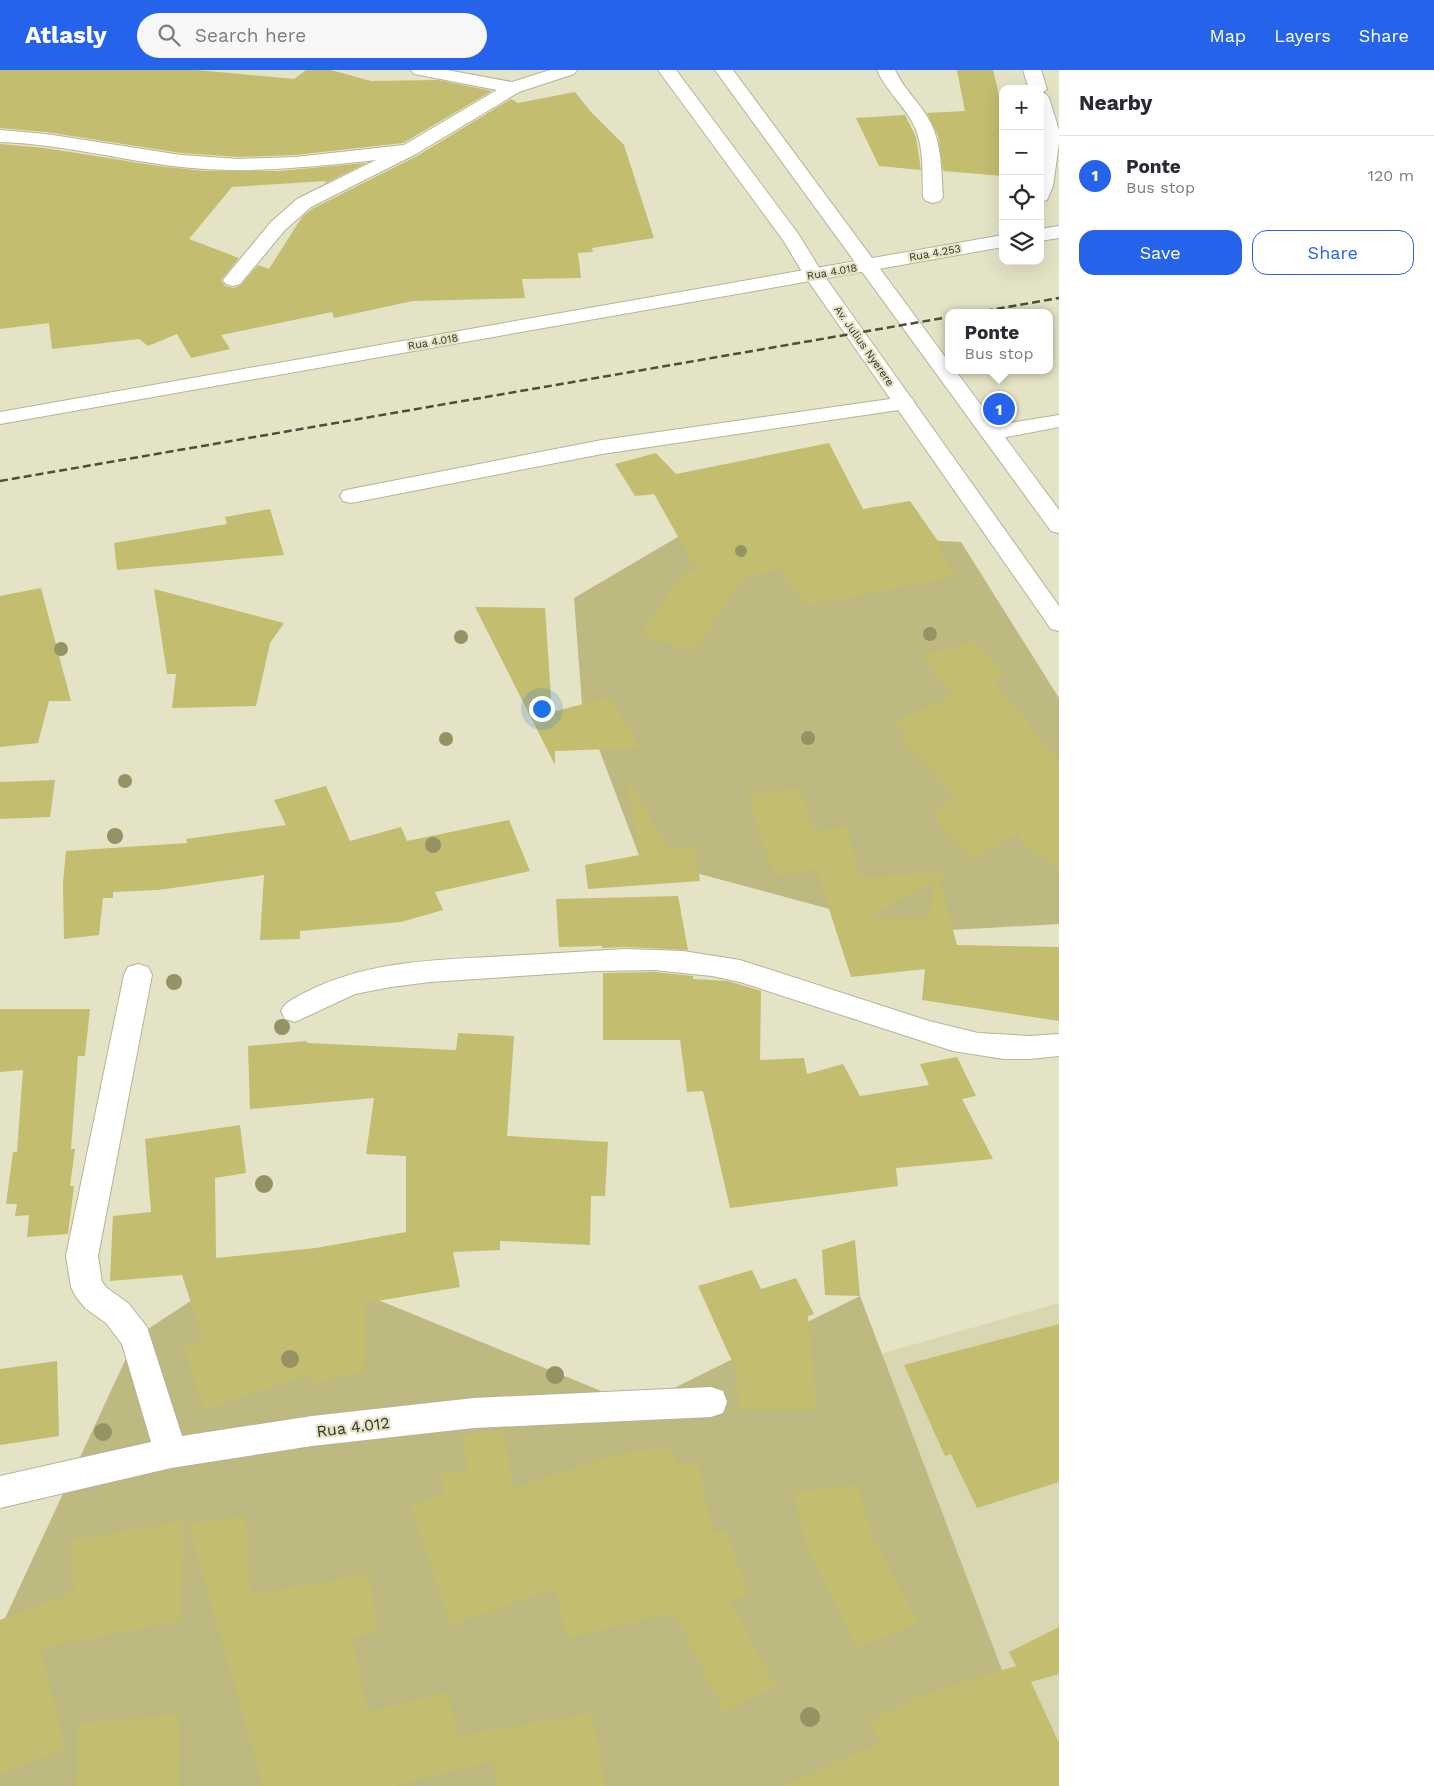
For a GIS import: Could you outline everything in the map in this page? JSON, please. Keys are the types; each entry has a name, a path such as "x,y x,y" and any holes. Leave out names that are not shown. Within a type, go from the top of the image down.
{"street":[{"path":"420,70 513,88"},
{"path":"233,280 278,226 304,203 409,150 513,88 568,70"},
{"name":"Av. Julius Nyerere","path":"667,70 792,239 814,275 1059,623"},
{"path":"724,70 945,371"},
{"path":"886,70 897,90 919,118 926,133 930,144 933,197"},
{"path":"1032,70 1037,85"},
{"path":"1044,111 1051,134 1044,186"},
{"path":"0,136 46,139 181,161 214,164 264,164 409,150"},
{"path":"1044,234 1059,232"},
{"name":"Rua 4.253","path":"867,266 999,242"},
{"name":"Rua 4.018","path":"0,418 867,266"},
{"path":"947,374 1059,526"},
{"path":"351,496 602,447 904,403"},
{"path":"991,433 1059,421"},
{"path":"295,1011 351,985 404,973 633,959 689,963 738,971 852,1006 939,1037 983,1047 1039,1048 1059,1045"},
{"path":"138,975 82,1256 87,1287 96,1298 117,1313 136,1337 171,1453"},
{"name":"Rua 4.012","path":"0,1492 171,1453 312,1431 474,1413 711,1402"}],"shaded area":[{"path":"693,528 961,542 1059,698 1059,924 915,932 640,858 582,704 574,598"},
{"path":"263,1253 638,1406 860,1296 1046,1786 0,1786 0,1629 136,1337"},
{"path":"1059,1303 1059,1786 849,1363"}],"building":[{"path":"0,70 197,70 294,79 306,70 331,70 371,81 438,80 492,91 403,143 295,155 238,157 181,153 46,132 0,128"},
{"path":"957,70 993,70 999,95 999,176 943,171 938,136 927,113 965,111"},
{"path":"575,92 591,112 624,145 654,238 592,248 593,252 578,253 581,278 522,279 525,298 413,301 334,318 332,312 221,335 230,349 191,358 177,334 148,346 139,339 52,349 49,323 0,329 0,144 45,148 158,166 205,171 279,171 366,163 324,184 326,181 232,187 189,239 239,258 221,280 225,286 234,288 241,285 258,265 269,269 302,217 312,209 417,156 511,99 518,103"},
{"path":"905,115 916,137 921,170 879,166 856,118"},
{"path":"829,443 863,509 910,501 942,547 937,548 956,576 834,601 833,599 807,606 779,570 744,577 694,652 640,635 683,572 698,572 654,494 635,496 615,464 656,453 676,474"},
{"path":"270,509 284,555 117,570 114,543 227,524 225,517"},
{"path":"41,588 71,701 49,701 38,743 0,747 0,596"},
{"path":"154,589 284,623 270,643 256,706 172,708 176,674 167,674"},
{"path":"475,607 545,608 552,712 610,697 641,748 555,751 555,765"},
{"path":"976,641 1004,676 993,679 1059,762 1059,872 1021,841 1019,833 973,859 938,825 938,807 957,798 899,739 909,735 894,721 953,696 921,656"},
{"path":"55,780 50,817 0,819 0,782"},
{"path":"629,782 670,849 694,844 700,881 588,889 585,865 640,855 627,783"},
{"path":"326,786 350,841 401,827 407,841 509,820 530,871 435,892 443,910 401,922 300,931 300,939 260,940 264,875 158,890 113,892 113,898 103,898 99,935 64,939 63,884 66,851 187,843 186,839 286,825 274,800"},
{"path":"800,788 813,830 847,827 860,877 949,872 939,878 957,945 1059,947 1059,1021 922,1000 925,969 851,977 816,869 777,877 762,844 748,793","holes":["934,881 930,918 870,917"]},
{"path":"678,896 688,950 625,947 602,948 602,946 559,947 556,899"},
{"path":"654,972 693,976 693,979 728,981 761,991 760,1060 804,1058 807,1074 843,1064 860,1096 929,1085 920,1064 957,1057 976,1096 962,1099 993,1159 896,1168 898,1186 730,1208 703,1091 687,1092 680,1040 603,1040 603,973"},
{"path":"0,1009 90,1009 85,1056 78,1056 71,1149 75,1149 70,1186 74,1186 68,1234 27,1237 29,1215 15,1216 17,1204 6,1204 13,1152 17,1152 23,1070 0,1072"},
{"path":"458,1033 514,1036 507,1136 608,1142 605,1196 591,1196 590,1245 500,1241 500,1250 453,1252 460,1287 365,1303 364,1371 311,1384 311,1374 204,1410 183,1346 203,1340 182,1275 110,1281 113,1216 151,1212 145,1139 240,1125 246,1173 215,1178 216,1258 316,1248 406,1232 406,1156 366,1154 374,1098 250,1109 248,1046 307,1041 307,1043 456,1050"},
{"path":"855,1240 860,1296 825,1295 822,1250"},
{"path":"752,1270 761,1289 796,1278 814,1314 808,1316 817,1410 739,1410 736,1370 698,1286"},
{"path":"1059,1324 1059,1482 977,1508 951,1454 945,1456 904,1365"},
{"path":"57,1361 59,1436 0,1445 0,1369"},
{"path":"503,1429 513,1488 621,1453 673,1447 677,1465 698,1463 713,1533 726,1530 749,1595 730,1600 776,1687 723,1711 674,1613 567,1638 555,1589 451,1625 410,1506 444,1494 441,1473 468,1470 462,1436"},
{"path":"857,1484 872,1535 919,1624 857,1648 807,1548 793,1493"},
{"path":"245,1515 251,1595 369,1573 378,1633 352,1638 368,1712 448,1692 458,1735 592,1713 605,1786 496,1786 493,1761 395,1786 263,1786 188,1524"},
{"path":"183,1521 181,1621 41,1648 65,1750 0,1774 0,1620 74,1592 72,1540"},
{"path":"1059,1627 1059,1674 1031,1682 1059,1743 1059,1786 784,1786 880,1742 868,1721 919,1696 1016,1666 1009,1652"},
{"path":"180,1714 179,1786 76,1786 77,1724"}],"railway":[{"path":"996,309 1059,298"},
{"path":"0,481 945,318"}],"place":[{"name":"Ponte","path":"999,409"}]}
